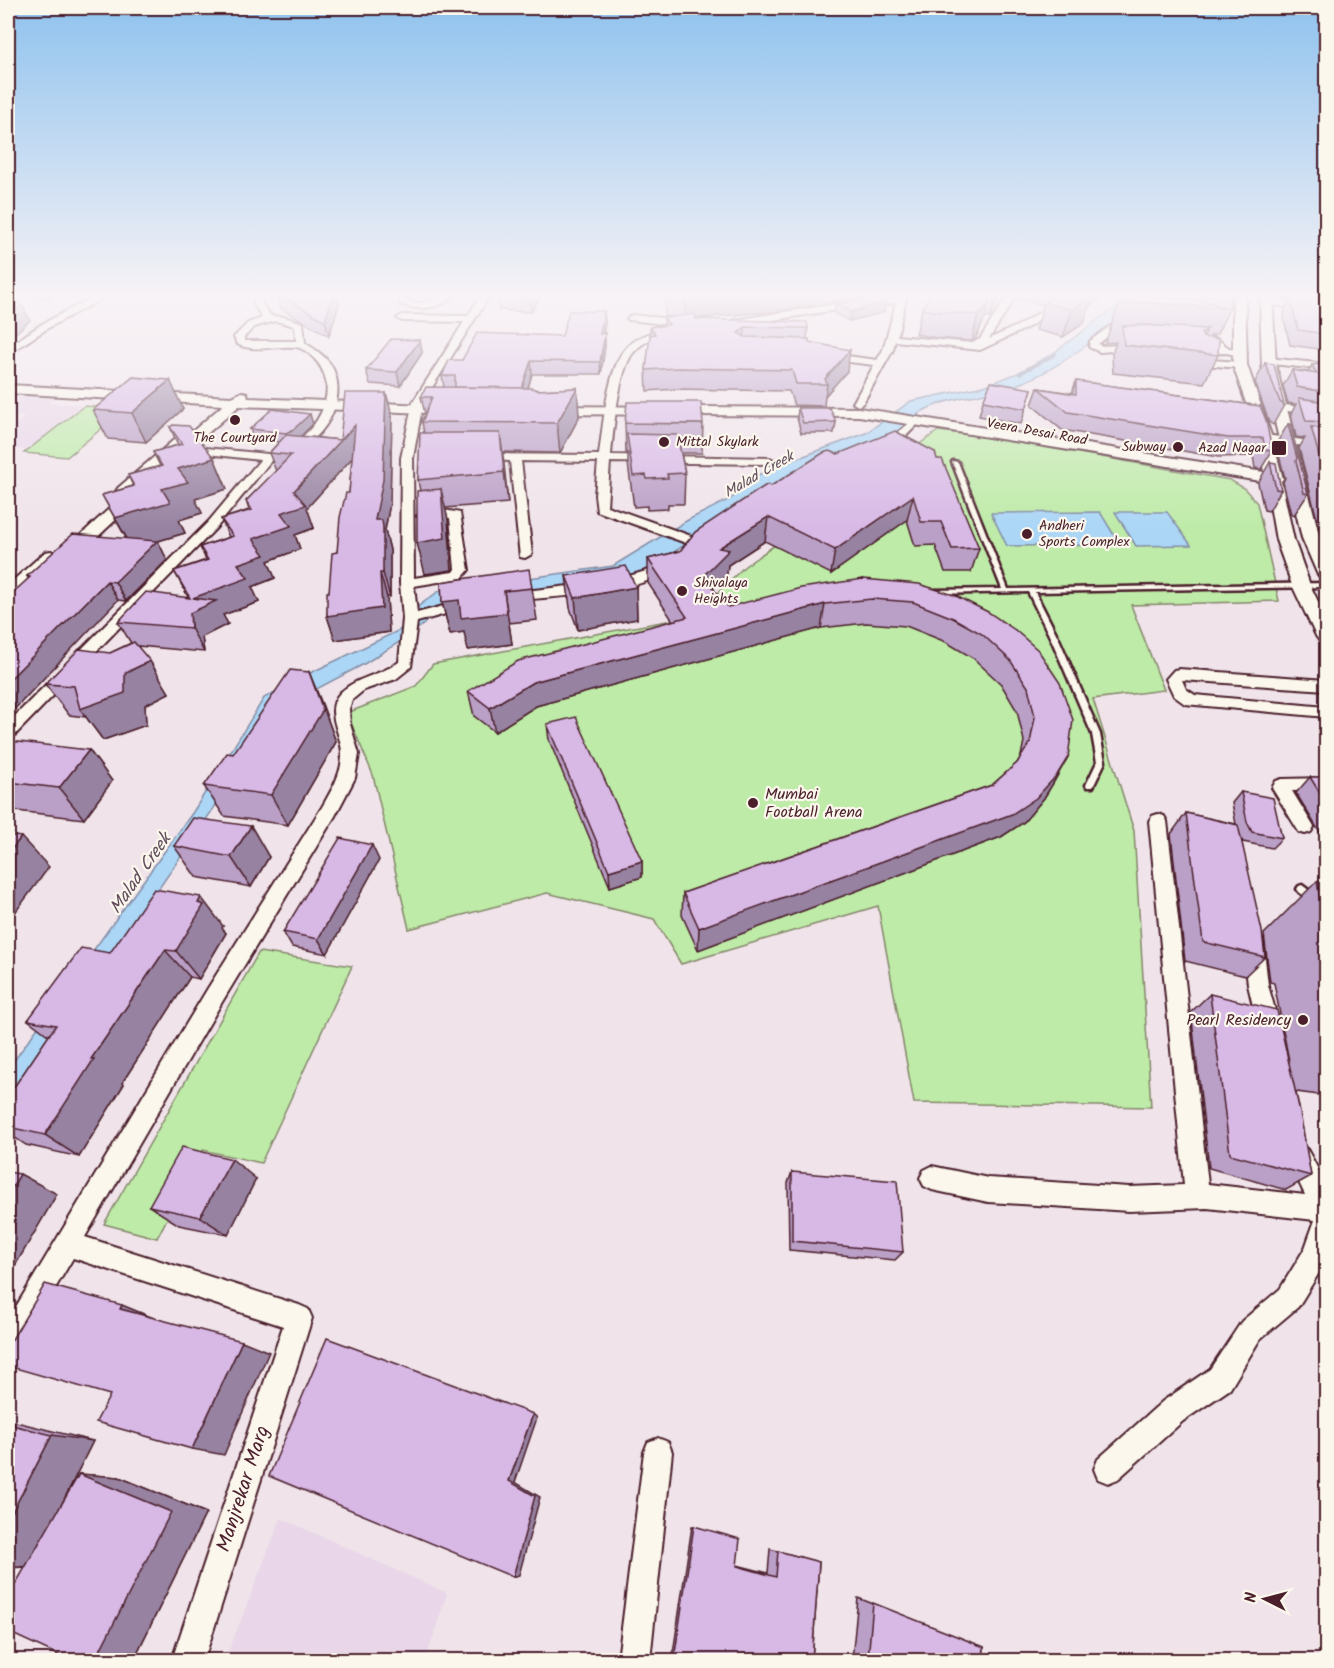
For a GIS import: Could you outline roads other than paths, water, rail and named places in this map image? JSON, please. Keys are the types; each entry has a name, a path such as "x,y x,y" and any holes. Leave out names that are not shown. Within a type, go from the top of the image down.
{"street":[{"path":"181,449 268,457 302,444 311,438 327,417 332,403 328,373"},
{"path":"8,1344 215,995 329,811 346,778 351,754 341,717 345,697 359,686 391,675 406,664 410,618 407,583 407,518 417,406 438,373"},
{"path":"410,618 443,608 488,600 626,582 654,574 693,547 659,530 601,508 612,406 619,373"},
{"path":"858,403 874,373"},
{"path":"1247,373 1274,476 1286,540 1301,585 1326,636"},
{"path":"1271,373 1311,538 1326,573"},
{"path":"8,380 332,403 469,406"},
{"path":"8,389 236,397"},
{"path":"8,612 236,397"},
{"path":"8,594 236,397"},
{"path":"532,406 858,403 919,418 1274,476"},
{"path":"612,406 890,412 919,418"},
{"path":"1279,407 1306,416 1326,414"},
{"path":"868,448 901,435 919,418"},
{"path":"1312,434 1314,440 1326,444"},
{"path":"1265,438 1326,444"},
{"path":"8,732 213,524 268,457"},
{"path":"471,457 770,461"},
{"path":"515,457 525,554"},
{"path":"407,518 447,514 456,516 462,570 457,575 407,583"},
{"path":"1326,685 1179,674 1174,679 1180,692 1191,700 1326,712"},
{"path":"1310,684 1326,712"},
{"path":"1305,827 1281,788 1282,785 1326,784"},
{"path":"1158,821 1197,1197"},
{"path":"1247,917 1255,950 1258,986 1274,1049"},
{"path":"1292,1135 1297,1153 1310,1181 1326,1205"},
{"path":"932,1178 987,1190 1129,1199 1197,1197 1326,1209"},
{"path":"1108,1469 1173,1411 1220,1379 1251,1330 1289,1298 1316,1254 1326,1221"},
{"name":"Manjrekar Marg","path":"67,1244 299,1318 188,1660"},
{"path":"634,1660 658,1452"}],"lane":[{"path":"955,462 1006,591"},
{"path":"926,592 1326,585"},
{"path":"1031,591 1056,641 1096,734 1101,762 1089,785"},
{"path":"1302,889 1326,908"}],"water":[{"name":"Malad Creek","path":"1018,373 1044,373 1010,387 935,405 910,421 900,433 765,490 649,569 628,579 441,605 424,624 406,638 364,664 305,695 257,745 8,1109 8,1069 193,812 264,698 406,627 412,611 439,591 613,566 688,520 732,498 754,477 777,466 866,433 911,401 984,386"},
{"path":"1100,512 1120,545 1007,546 991,513"},
{"path":"1115,512 1167,512 1191,545 1136,546"}],"place":[{"name":"The Courtyard","path":"235,420"},
{"name":"Mittal Skylark","path":"664,442"},
{"name":"Subway","path":"1178,447"},
{"name":"Azad Nagar","path":"1279,448"},
{"name":"Andheri Sports Complex","path":"1027,534"},
{"name":"Shivalaya Heights","path":"682,591"},
{"name":"Mumbai Football Arena","path":"753,803"},
{"name":"Pearl Residency","path":"1303,1020"}]}
